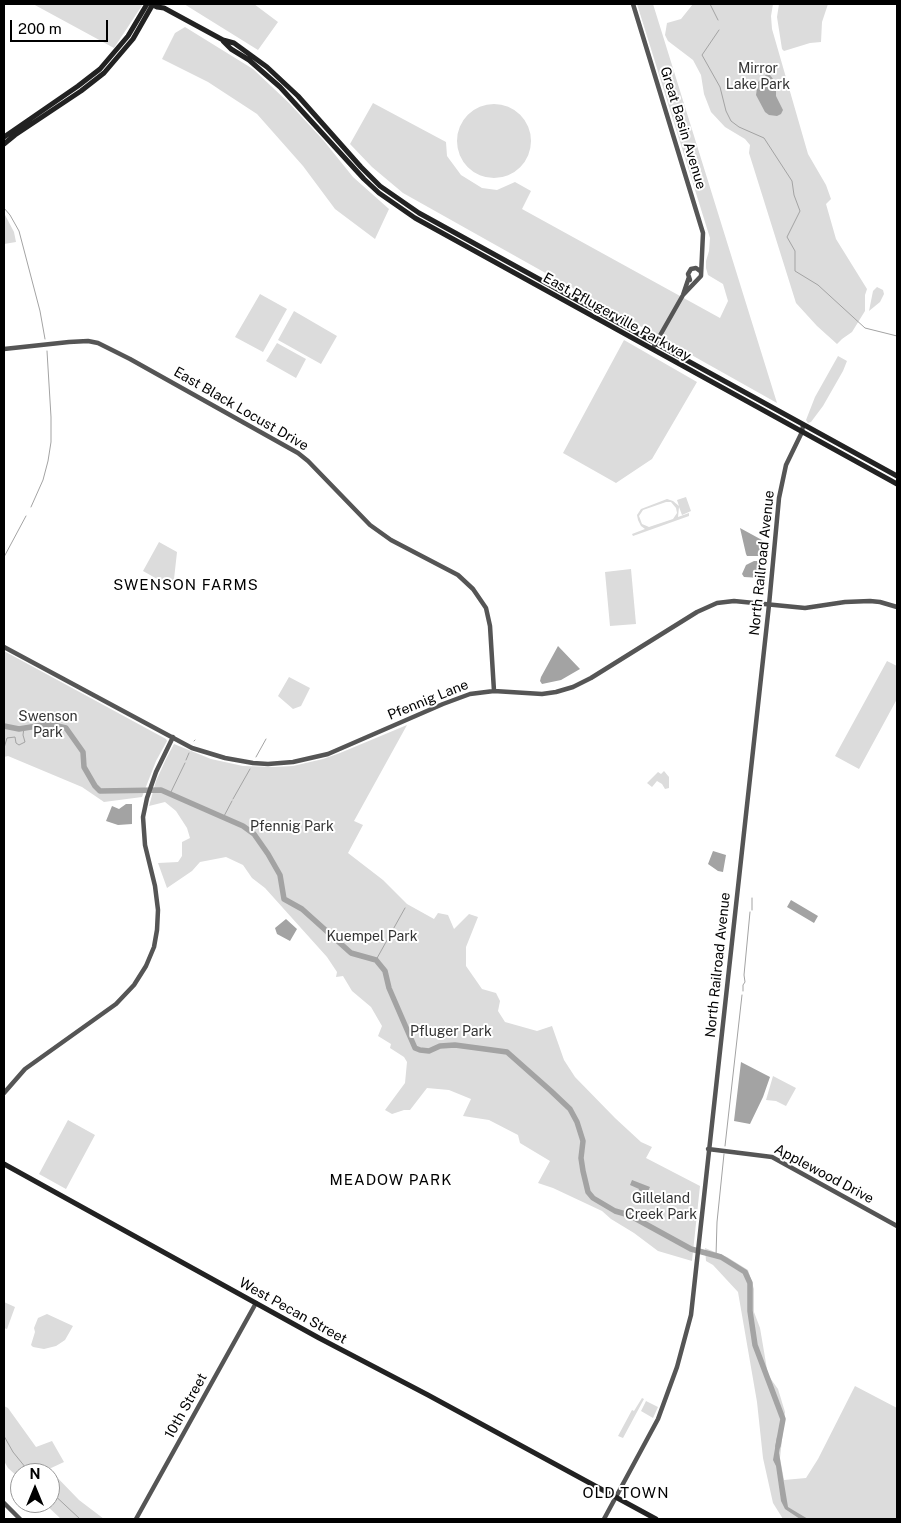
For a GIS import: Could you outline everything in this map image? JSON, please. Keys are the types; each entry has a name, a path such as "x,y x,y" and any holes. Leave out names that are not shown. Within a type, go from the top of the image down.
{"main road":[{"name":"East Pflugerville Parkway","path":"151,4 157,7 163,6 223,40 249,60 280,87 340,149 380,186 419,213 802,432 897,484"},
{"path":"4,137 90,77 108,60 151,4"},
{"path":"4,144 94,82 113,64 132,39 151,4"},
{"path":"131,31 132,39"},
{"name":"East Pflugerville Parkway","path":"654,347 897,476"},
{"name":"West Pecan Street","path":"4,1164 256,1303 656,1519"}],"street":[{"name":"Great Basin Avenue","path":"633,4 703,233 704,244 700,273"},
{"path":"683,295 688,272 698,265 702,259"},
{"path":"654,347 683,295 700,277 698,269 693,268"},
{"path":"688,277 695,281"},
{"name":"East Black Locust Drive","path":"4,349 69,342 88,341 98,343 298,453 370,525 391,540 458,575 473,589 486,608 490,626 494,691"},
{"path":"802,432 806,426"},
{"name":"North Railroad Avenue","path":"604,1519 658,1419 665,1403 688,1328 699,1245 769,605 778,506 782,481 791,453 802,432"},
{"name":"Pfennig Lane","path":"4,647 192,748 225,758 253,763 293,762 311,759 344,747 463,696 494,691 542,694 564,690 590,678 706,607 731,601 805,608 845,602 870,601 897,607"},
{"path":"4,1093 25,1069 116,1004 134,985 146,966 154,947 158,910 155,886 144,836 143,817 156,772 173,737"},
{"name":"Applewood Drive","path":"708,1149 772,1157 897,1226"},
{"name":"10th Street","path":"136,1519 256,1303"},
{"path":"4,1503 20,1519"}],"green space":[{"path":"33,4 143,4 114,48"},
{"path":"184,4 254,4 278,22 258,50"},
{"path":"637,4 653,4 777,403 403,193 372,167 350,144 373,103 446,142 447,156 461,175 482,188 497,190 515,182 531,191 522,209 720,318 728,301 723,284 708,275 706,261 710,238"},
{"name":"Mirror Lake Park","path":"693,4 773,4 771,16 772,29 808,154 826,185 831,199 826,204 836,239 867,289 865,311 852,332 837,344 796,303 749,153 750,145 745,139 725,127 711,112 704,94 701,75 693,60 668,41 665,35 667,23 681,19"},
{"path":"779,4 828,4 822,22 821,42 810,43 784,51 782,49 777,17"},
{"path":"185,27 253,69 289,103 324,141 353,177 389,209 375,239 335,209 303,166 257,114 208,82 162,59 175,33"},
{"path":"494,104 515,110 525,120 531,141 525,162 515,172 494,178 473,172 463,162 457,141 463,120 473,110"},
{"path":"4,213 14,232 16,242 4,244"},
{"path":"877,287 883,290 884,294 880,302 869,311 873,291"},
{"path":"260,294 287,309 263,352 235,337"},
{"path":"294,311 337,336 321,364 278,340"},
{"path":"624,340 697,382 652,459 616,483 563,453"},
{"path":"277,343 306,359 296,378 266,361"},
{"path":"838,356 847,361 843,371 823,406 811,422 808,423 806,420 815,397"},
{"path":"686,497 691,511 682,515 679,507 678,517 689,513 689,516 633,536 632,534 645,529 641,526 637,515 641,509 667,499 679,506 677,500","holes":["671,502 676,508 677,513 673,519 649,527 642,524 639,516 643,510"]},
{"path":"159,542 177,552 173,588 143,571"},
{"path":"631,569 636,624 610,626 605,572"},
{"name":"Swenson Park","path":"4,651 166,739 167,741 156,761 142,797 104,802 82,787 8,756 4,757"},
{"path":"887,661 897,666 897,699 859,769 835,756"},
{"path":"289,677 310,688 301,706 293,709 278,696"},
{"path":"407,725 354,821 363,825 348,853 383,880 407,904 434,919 438,913 448,915 454,929 469,914 478,917 466,947 466,966 482,989 496,993 500,1001 498,1011 505,1022 537,1031 552,1026 564,1060 575,1077 641,1142 652,1147 646,1158 700,1186 692,1261 658,1251 602,1211 538,1183 550,1161 520,1143 518,1135 489,1120 463,1116 471,1099 449,1090 427,1088 410,1110 392,1114 385,1110 405,1083 407,1062 404,1057 390,1048 391,1044 378,1036 382,1026 371,1007 352,991 343,976 336,977 337,972 327,957 265,888 252,878 243,865 226,857 200,862 192,871 167,888 158,863 178,862 182,856 182,842 190,838 187,828 176,811 165,802 149,806 156,781 174,744 211,759 243,766 293,766 340,753"},
{"path":"664,771 669,777 669,788 665,789 657,781 652,787 647,783 658,772 661,774"},
{"path":"773,1076 796,1088 786,1106 776,1101 766,1100"},
{"path":"68,1120 95,1135 66,1189 39,1174"},
{"path":"705,1248 727,1257 748,1270 754,1289 754,1312 760,1328 768,1375 778,1389 785,1412 780,1458 784,1480 806,1478 818,1459 855,1386 897,1408 897,1519 783,1519 773,1503 763,1458 757,1402 738,1292 713,1265 706,1261"},
{"path":"4,1302 15,1307 7,1329 4,1328"},
{"path":"47,1314 73,1326 65,1340 56,1346 44,1349 33,1347 31,1345 38,1318"},
{"path":"642,1398 644,1399 623,1438 618,1436 632,1410 634,1411"},
{"path":"646,1401 658,1407 653,1418 641,1411"},
{"path":"4,1406 8,1408 36,1447 52,1441 64,1462 60,1464 10,1463 10,1470 4,1461"},
{"path":"60,1480 79,1500 104,1519 61,1519 55,1513 60,1513"}],"shaded area":[{"path":"767,74 773,79 776,96 783,110 777,116 769,115 765,112 756,95 758,82"},
{"path":"740,528 762,540 764,554 762,556 747,556"},
{"path":"754,561 761,561 763,563 762,578 744,577 742,574 746,565"},
{"path":"558,646 580,669 561,680 542,684 540,681 541,677"},
{"path":"126,804 132,804 132,824 118,825 106,821 112,806 119,809"},
{"path":"713,851 726,855 723,872 708,864"},
{"path":"791,900 818,916 814,923 787,907"},
{"path":"286,919 297,929 290,941 277,934 275,928"},
{"path":"741,1062 770,1077 750,1124 734,1121"},
{"path":"632,1180 650,1187 645,1198 637,1195 639,1189 630,1185"},
{"path":"777,1437 781,1440 779,1453 788,1507 808,1519 800,1519 785,1509 781,1501 776,1466 773,1460"}],"waterway":[{"path":"710,4 718,20"},
{"path":"719,30 702,55 720,87 726,111 731,121 739,127 764,138 792,181 794,195 800,211 787,237 795,251 795,271 818,285 865,328 897,336"},
{"path":"4,208 19,231 40,311 45,339"},
{"path":"31,507 43,480 51,442 47,351"},
{"path":"4,557 26,516"},
{"path":"4,726 19,729 49,724 66,728 83,752 84,767 100,791 161,790 243,826 254,834 280,875 284,899 302,909 351,953 376,960 385,971 389,988 415,1048 429,1051 440,1046 455,1045 507,1052 551,1091 570,1109 577,1122 583,1141 581,1158 583,1171 588,1192 593,1198 615,1211 629,1215 691,1249 721,1257 745,1272 750,1283 750,1311 755,1345 783,1419 778,1446"},
{"path":"4,748 7,738 15,737 16,743 19,745 25,742 24,728"},
{"path":"256,757 266,739"},
{"path":"186,760 189,753"},
{"path":"170,794 185,763"},
{"path":"233,799 250,769"},
{"path":"223,818 232,801"},
{"path":"752,898 752,910"},
{"path":"376,960 405,908"},
{"path":"743,991 750,912"},
{"path":"725,1146 742,995"},
{"path":"716,1256 717,1222 724,1154"},
{"path":"4,1436 22,1463"},
{"path":"60,1500 80,1519"}],"district":[{"name":"SWENSON FARMS","path":"186,585"},
{"name":"MEADOW PARK","path":"391,1180"},
{"name":"OLD TOWN","path":"626,1493"}],"park label":[{"name":"Pfennig Park","path":"292,827"},
{"name":"Kuempel Park","path":"372,937"},
{"name":"Pfluger Park","path":"451,1032"},
{"name":"Gilleland Creek Park","path":"661,1208"}]}
